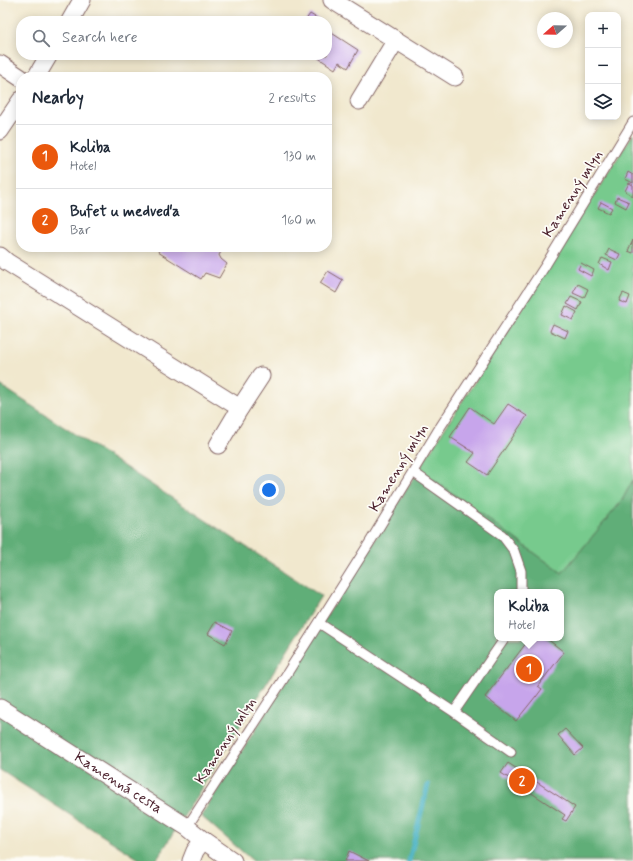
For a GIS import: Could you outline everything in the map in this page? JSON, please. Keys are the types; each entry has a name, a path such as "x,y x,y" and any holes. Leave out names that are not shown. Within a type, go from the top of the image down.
{"street":[{"path":"73,16 82,0"},
{"path":"332,0 455,77"},
{"path":"359,101 396,40"},
{"path":"39,72 46,60"},
{"path":"0,64 16,75"},
{"path":"0,131 16,107"},
{"path":"0,256 7,262 240,408"},
{"path":"218,445 261,376"},
{"name":"Kamenná cesta","path":"0,708 187,827 233,861"},
{"path":"191,861 195,851 203,840"}],"lane":[{"name":"Kamenný mlyn","path":"187,827 282,682 437,432 545,266 633,122"},
{"path":"413,472 502,535 514,551 521,571 521,589"},
{"path":"319,623 454,712 511,752"},
{"path":"454,712 503,641"}],"green space":[{"path":"633,134 633,480 621,502 562,573 419,469"},
{"path":"0,385 321,596 156,861 142,861 0,770"},
{"path":"419,469 562,573 621,502 633,480 633,861 253,861 201,816"}],"building":[{"path":"332,33 358,50 348,68 339,62 335,69 322,60 332,60"},
{"path":"628,172 633,175 633,183 625,179"},
{"path":"629,183 633,185 633,196 625,191"},
{"path":"617,197 629,202 626,208 615,202"},
{"path":"601,202 612,208 609,213 598,208"},
{"path":"633,240 633,253 628,251"},
{"path":"609,249 620,254 617,260 606,255"},
{"path":"158,252 221,252 219,255 221,259 227,264 219,278 205,273 201,279"},
{"path":"602,258 612,262 609,270 599,264"},
{"path":"581,263 594,270 591,276 578,269"},
{"path":"328,271 343,280 336,293 320,283"},
{"path":"578,284 588,289 584,298 573,293"},
{"path":"623,293 630,296 627,304 619,301"},
{"path":"571,297 582,302 578,310 567,304"},
{"path":"566,306 577,312 573,320 562,315"},
{"path":"553,324 568,331 565,338 550,331"},
{"path":"508,404 527,416 487,475 468,462 475,453 450,437 470,407 494,424"},
{"path":"215,622 232,631 225,644 208,634"},
{"path":"528,641 550,641 564,652 538,686 542,689 516,721 485,697"},
{"path":"565,729 583,748 575,755 558,735"},
{"path":"508,763 575,807 566,821 562,819 565,815 501,773"},
{"path":"349,851 369,861 345,861"}],"waterway":[{"path":"409,861 428,785"}],"place":[{"name":"Koliba","path":"529,669"},
{"name":"Bufet u medveďa","path":"522,781"}]}
